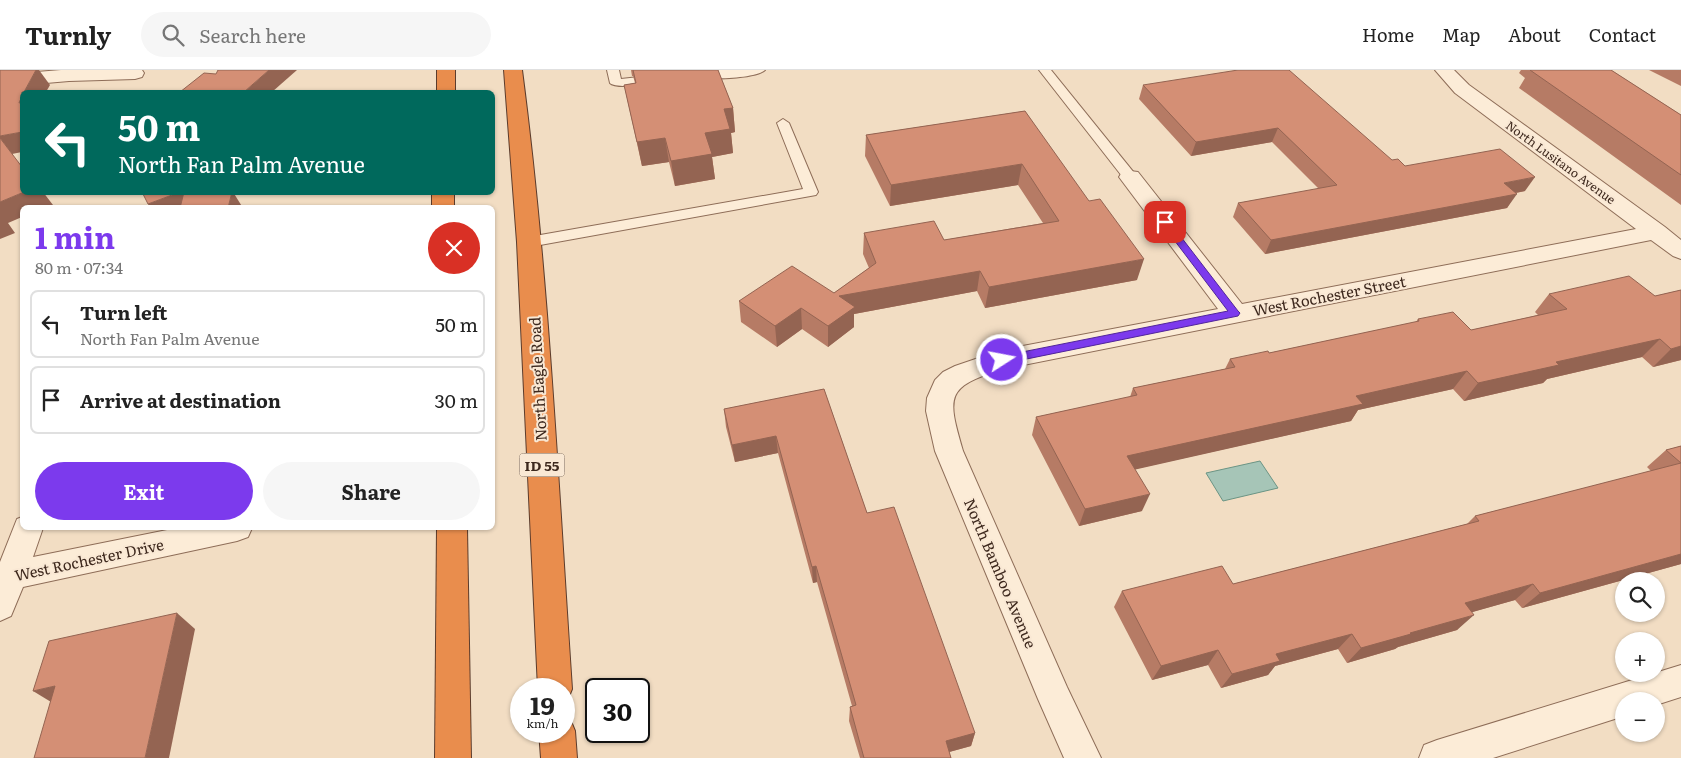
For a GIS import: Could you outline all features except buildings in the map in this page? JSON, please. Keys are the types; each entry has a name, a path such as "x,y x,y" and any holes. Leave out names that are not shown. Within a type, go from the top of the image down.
{"highway":[{"path":"446,70 446,90"},
{"name":"North Eagle Road","path":"513,70 529,242 554,678"},
{"path":"452,530 453,758"},
{"path":"558,743 559,758"}],"street":[{"name":"North Lusitano Avenue","path":"1444,70 1462,89 1681,251"},
{"path":"0,80 135,73"},
{"path":"1130,177 1235,313"},
{"name":"West Rochester Street","path":"946,383 967,370 1002,360 1656,232"},
{"name":"North Bamboo Avenue","path":"946,383 940,395 940,426 949,451 1055,700 1083,758"},
{"path":"0,606 5,577 27,530"},
{"name":"West Rochester Drive","path":"5,577 228,530"},
{"path":"1437,758 1681,681"}],"lane":[{"path":"613,70 616,83 667,78"},
{"path":"684,76 701,74 720,75 759,70"},
{"path":"1045,70 1130,177"},
{"path":"529,242 811,192 784,123"}],"shaded area":[{"path":"1260,461 1278,488 1223,501 1206,473"}],"route":[{"path":"1002,360 1235,313 1165,222"}]}
